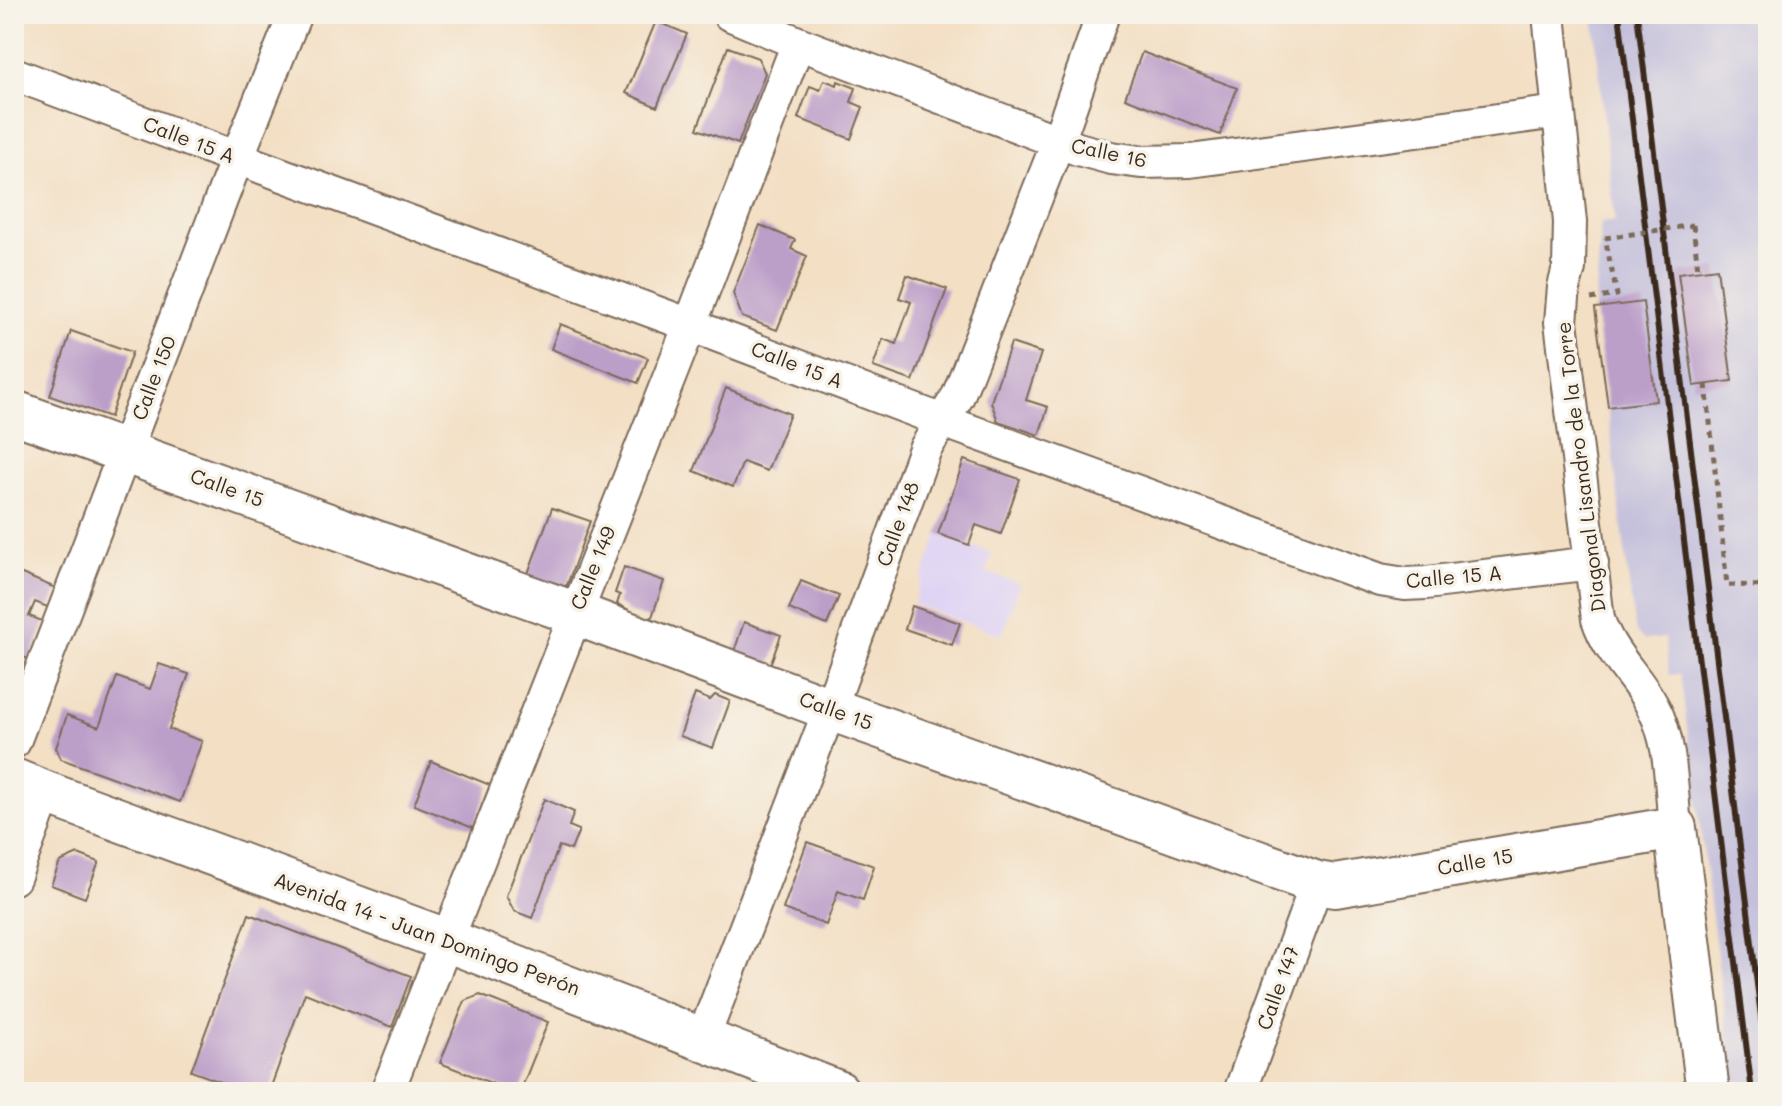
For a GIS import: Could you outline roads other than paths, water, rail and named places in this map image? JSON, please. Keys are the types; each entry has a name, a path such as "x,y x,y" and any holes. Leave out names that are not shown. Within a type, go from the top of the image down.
{"main road":[{"name":"Calle 15","path":"14,412 1317,883 1335,886 1675,828"},
{"name":"Avenida 14 - Juan Domingo Perón","path":"30,786 446,940 838,1092"},
{"name":"Diagonal Lisandro de la Torre","path":"1675,828 1708,1092"}],"street":[{"name":"Calle 150","path":"14,742 295,14"},
{"name":"Calle 148","path":"703,1038 830,709 925,449 958,396 1058,142 1103,14"},
{"name":"Diagonal Lisandro de la Torre","path":"1549,14 1570,222 1569,268 1561,322 1598,619 1617,657 1652,704 1660,721 1665,737 1675,828"},
{"name":"Calle 16","path":"734,15 798,43 1058,142 1111,158 1141,162 1190,161 1558,112"},
{"name":"Calle 149","path":"387,1092 798,43"},
{"name":"Calle 15 A","path":"14,74 943,421 1380,580 1426,583 1592,563"},
{"path":"14,878 30,786"},
{"name":"Calle 147","path":"1240,1092 1317,883"}],"railway":[{"path":"1619,14 1752,1092"},
{"path":"1637,14 1768,1073"}]}
